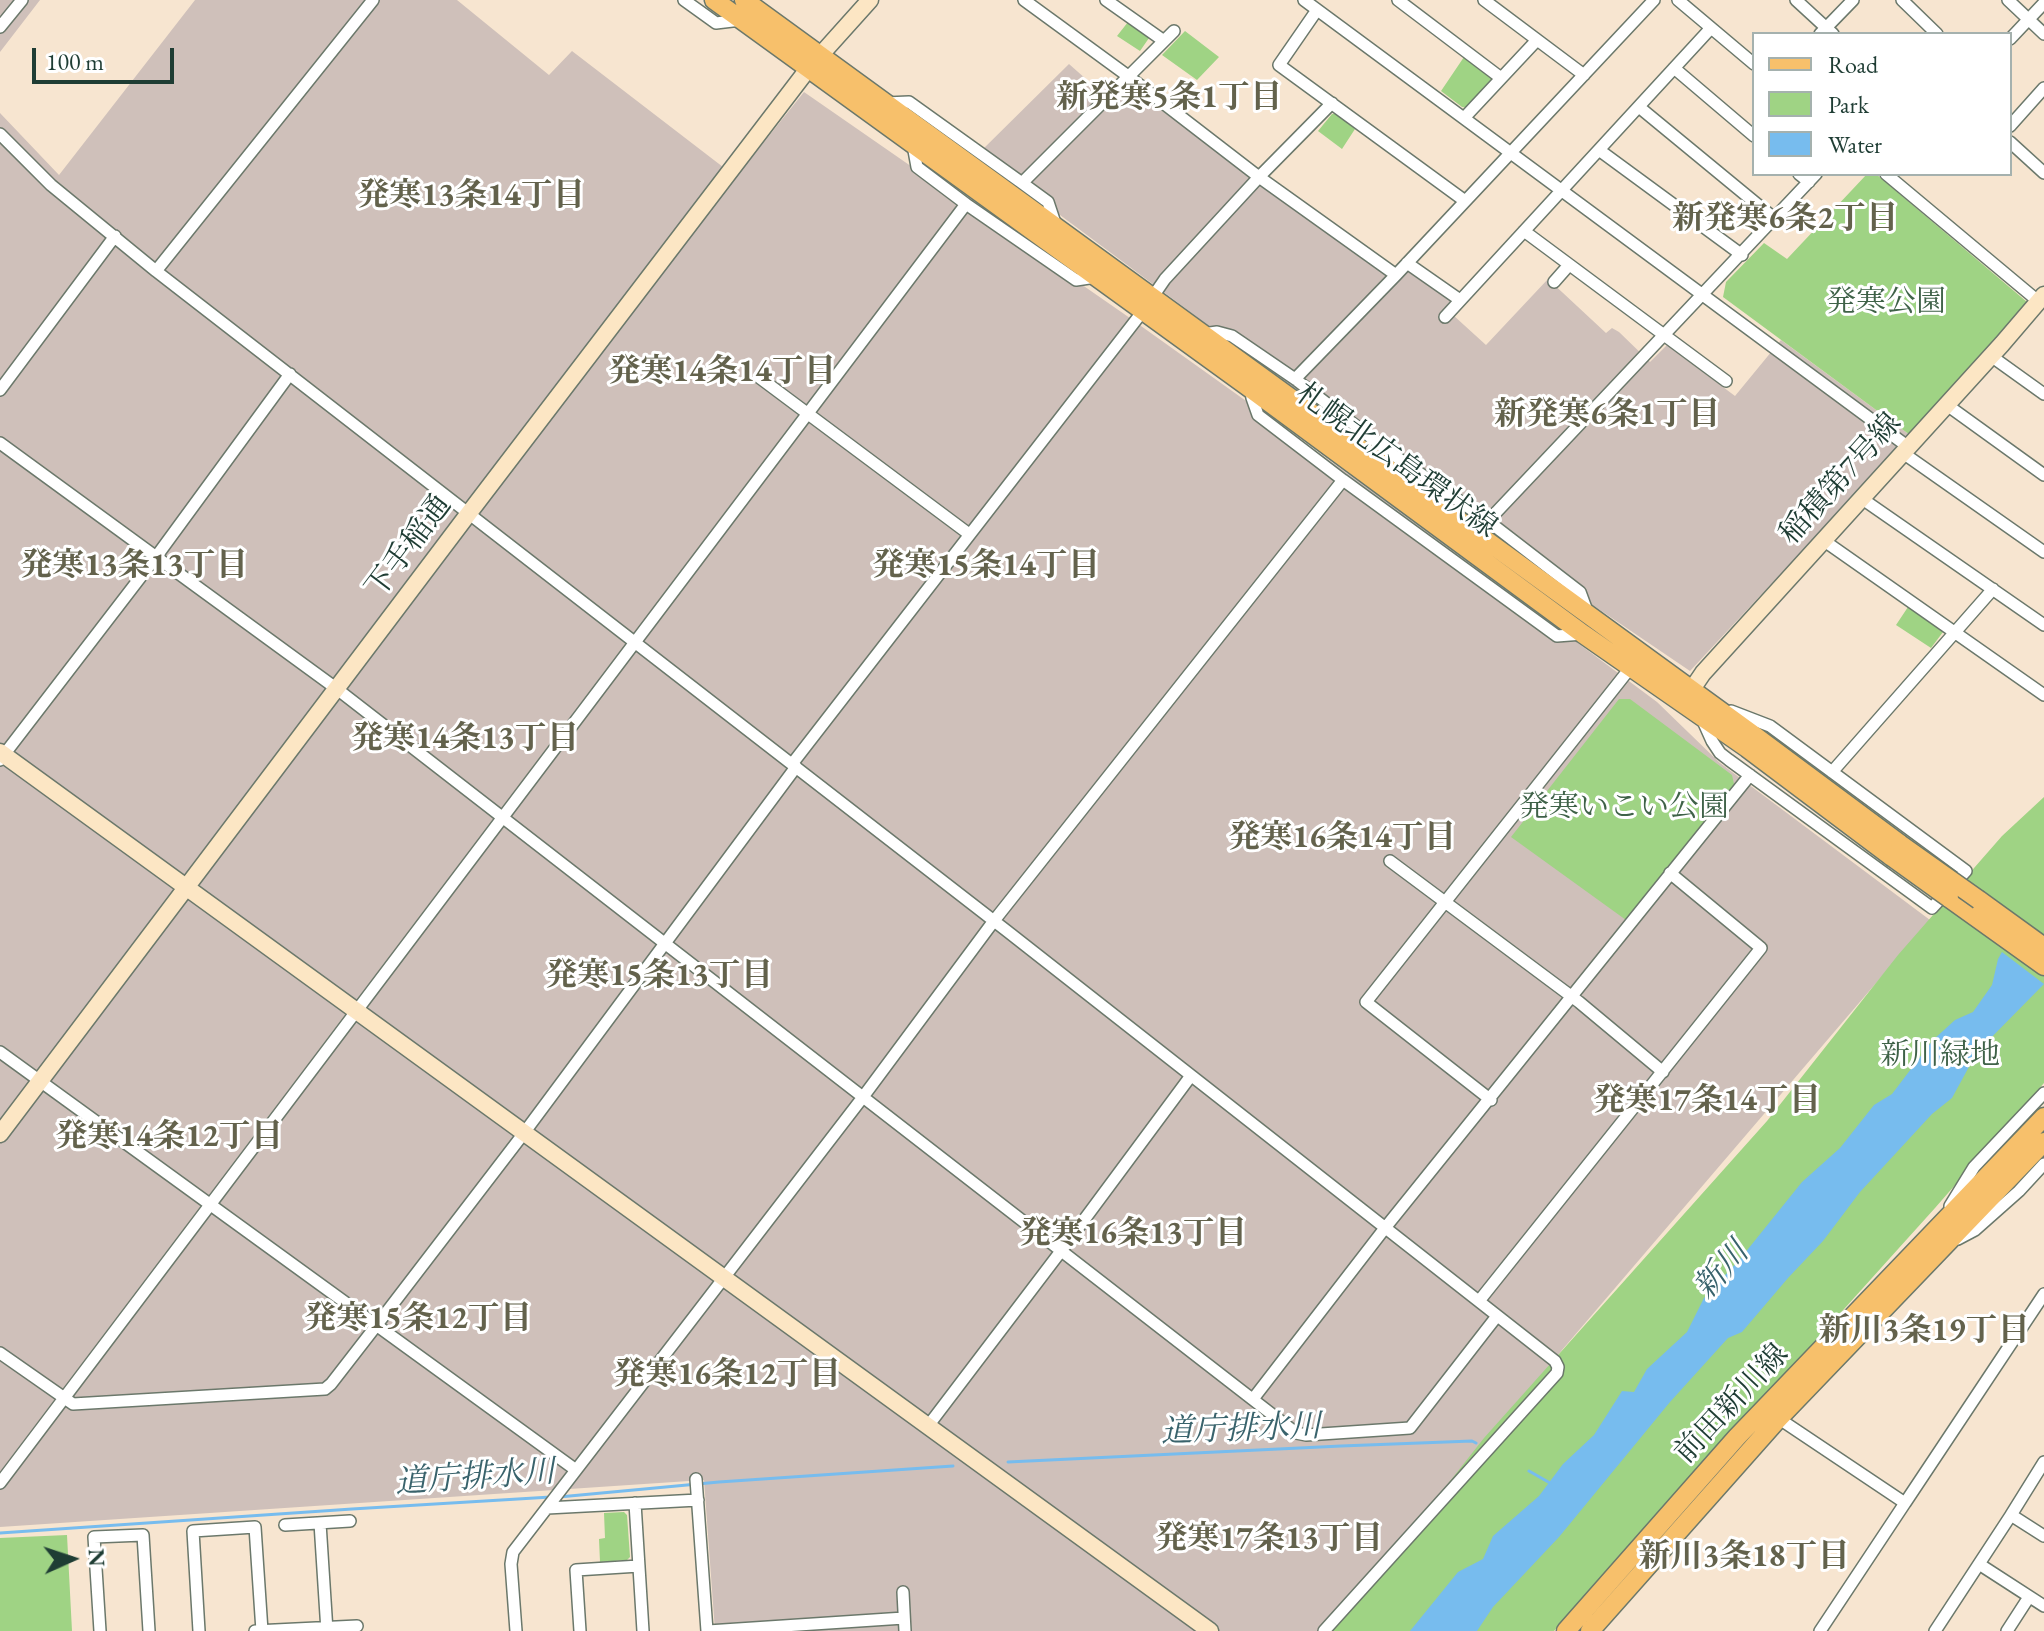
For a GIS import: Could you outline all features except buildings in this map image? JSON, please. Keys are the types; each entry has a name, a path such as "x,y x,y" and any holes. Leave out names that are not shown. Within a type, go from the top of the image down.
{"main road":[{"name":"札幌北広島環状線","path":"714,0 742,20 886,103 1056,228 1251,389 1687,696 1896,850 2044,966"},
{"name":"札幌北広島環状線","path":"744,0 913,145 1096,277 1202,334 1586,624 1631,667 1687,696"},
{"name":"札幌北広島環状線","path":"1896,850 2044,947"},
{"name":"前田新川線","path":"1566,1631 1939,1239 2044,1117"},
{"name":"前田新川線","path":"1939,1239 2044,1142"},
{"name":"前田新川線","path":"1592,1631 1771,1414"}],"street":[{"path":"0,27 22,0"},
{"path":"156,271 373,0"},
{"path":"684,0 716,23 742,20"},
{"name":"下手稲通","path":"0,1134 814,62 870,0"},
{"path":"1024,0 1259,177 1396,275"},
{"path":"1106,0 1164,41"},
{"path":"1304,0 2044,552"},
{"path":"1398,0 1501,78"},
{"path":"1484,0 1584,75"},
{"path":"1295,379 1654,0"},
{"path":"1678,0 1752,62"},
{"path":"1796,0 1827,32 1853,0"},
{"path":"1902,0 1935,32"},
{"path":"2008,0 2044,34"},
{"path":"2012,37 2044,3"},
{"path":"1317,10 1279,65 1465,201"},
{"path":"1445,317 1711,28"},
{"path":"1022,183 1174,31"},
{"path":"1464,118 1537,40"},
{"path":"1674,68 1752,134"},
{"path":"2012,124 2044,88"},
{"path":"886,103 909,102 1048,202 1056,228"},
{"path":"0,1353 73,1404 325,1389 524,1133 794,766 1165,279 1332,103"},
{"path":"1639,107 1775,219"},
{"path":"0,134 51,185 156,271 1555,1361 1557,1373 1324,1631"},
{"path":"2012,144 2044,173"},
{"path":"913,145 917,167 966,204 1076,280 1096,277"},
{"path":"1599,150 1742,255"},
{"path":"1888,176 2041,298"},
{"path":"1488,521 1812,178"},
{"path":"0,1483 966,204"},
{"path":"1524,231 1726,381"},
{"path":"0,390 115,236"},
{"path":"1407,263 1460,300"},
{"path":"1554,282 1569,265"},
{"name":"稲積第7号線","path":"1687,696 1703,673 2041,298"},
{"path":"1202,334 1217,332 1232,336 1488,521 1580,592 1586,624 1557,636 1258,415 1251,389"},
{"path":"1991,356 2044,394"},
{"path":"290,374 156,557 1,756 1210,1631"},
{"path":"760,378 969,534"},
{"path":"1947,405 2044,475"},
{"path":"0,443 337,689 1296,1433 1306,1435 1410,1428 1497,1316"},
{"path":"516,1631 511,1564 513,1552 863,1097 993,922 1343,480"},
{"path":"1861,498 2044,625"},
{"path":"1823,540 2044,695"},
{"path":"1832,772 1993,589"},
{"path":"1491,1100 1366,1002 1631,667"},
{"path":"1704,709 1770,726 1966,871 1932,908 1720,753 1712,741 1704,709"},
{"path":"1253,1399 1385,1228 1750,775"},
{"path":"1390,861 1572,997 1663,1072"},
{"path":"1479,1301 1761,948 1670,873"},
{"path":"0,1052 576,1470"},
{"path":"928,1426 1190,1077"},
{"path":"1939,1239 1974,1167 2044,1093"},
{"path":"1939,1239 1975,1230 2044,1164"},
{"path":"1820,1631 2044,1294"},
{"path":"1771,1414 1905,1503"},
{"path":"1935,1631 2044,1462"},
{"path":"696,1479 708,1631 904,1625 903,1592"},
{"path":"549,1506 698,1498"},
{"path":"635,1503 643,1631"},
{"path":"2011,1515 2044,1536"},
{"path":"285,1525 350,1521"},
{"path":"320,1523 327,1629"},
{"path":"199,1631 193,1531 255,1527 262,1631"},
{"path":"100,1631 94,1537 143,1535 149,1631"},
{"path":"1979,1564 2044,1606"},
{"path":"580,1631 576,1570 639,1566"},
{"path":"2007,1631 2029,1597"},
{"path":"255,1631 357,1626"}],"shaded area":[{"path":"0,0 40,0 0,52"},
{"path":"195,0 457,0 549,75 572,51 736,177 804,92 1127,316 1410,518 1657,702 1720,763 1930,920 1562,1350 1343,1631 715,1631 704,1480 0,1527 0,113 59,175"},
{"path":"1069,64 1112,102 1128,86 1396,282 1407,271 1460,306 1453,315 1486,345 1548,279 1606,333 1612,328 1619,332 1650,362 1667,345 1735,396 1781,340 1910,435 1690,671 1572,591 1349,430 978,154"}],"green space":[{"path":"1128,22 1149,38 1140,51 1117,36"},
{"path":"1185,31 1219,57 1197,80 1162,55"},
{"path":"1464,57 1493,75 1468,108 1441,91"},
{"path":"1332,114 1355,129 1342,149 1318,131"},
{"name":"発寒公園","path":"1865,176 1878,176 2027,302 1910,435 1723,297 1726,282 1764,243 1787,259"},
{"path":"1908,607 1943,632 1931,648 1896,625"},
{"name":"発寒いこい公園","path":"1619,699 1630,699 1732,775 1734,784 1626,920 1511,837"},
{"name":"新川緑地","path":"2044,797 2044,1083 1554,1631 1332,1631 1484,1438 1767,1121 1898,955 2002,836"},
{"path":"624,1512 627,1515 630,1557 627,1560 600,1562 599,1539 605,1538 604,1513"},
{"path":"67,1535 72,1631 0,1631 0,1538"}],"water":[{"path":"2002,952 2044,984 1977,1052 1952,1098 1932,1114 1860,1192 1823,1241 1742,1332 1728,1338 1670,1402 1559,1537 1493,1607 1477,1631 1410,1631 1458,1572 1483,1559 1493,1536 1539,1496 1563,1464 1594,1435 1622,1391 1634,1392 1647,1369 1687,1332 1704,1298 1802,1182 1840,1148 1874,1105 1892,1094 1933,1040 1955,1020 1973,1012 1992,985"}],"waterway":[{"name":"道庁排水川","path":"1008,1462 1341,1446 1476,1443"},
{"name":"道庁排水川","path":"559,1497 719,1482 953,1466"},
{"name":"道庁排水川","path":"1529,1471 1550,1483"},
{"name":"道庁排水川","path":"0,1533 551,1497"}],"district":[{"name":"新発寒5条1丁目","path":"1169,98"},
{"name":"発寒13条14丁目","path":"471,196"},
{"name":"新発寒6条2丁目","path":"1785,219"},
{"name":"発寒14条14丁目","path":"722,372"},
{"name":"新発寒6条1丁目","path":"1607,415"},
{"name":"発寒13条13丁目","path":"134,566"},
{"name":"発寒15条14丁目","path":"986,566"},
{"name":"発寒14条13丁目","path":"465,739"},
{"name":"発寒16条14丁目","path":"1342,838"},
{"name":"発寒15条13丁目","path":"659,976"},
{"name":"発寒17条14丁目","path":"1707,1101"},
{"name":"発寒14条12丁目","path":"169,1137"},
{"name":"発寒16条13丁目","path":"1133,1234"},
{"name":"発寒15条12丁目","path":"418,1319"},
{"name":"新川3条19丁目","path":"1924,1331"},
{"name":"発寒16条12丁目","path":"727,1375"},
{"name":"発寒17条13丁目","path":"1269,1539"},
{"name":"新川3条18丁目","path":"1744,1557"}],"water label":[{"name":"新川","path":"1722,1271"}]}
